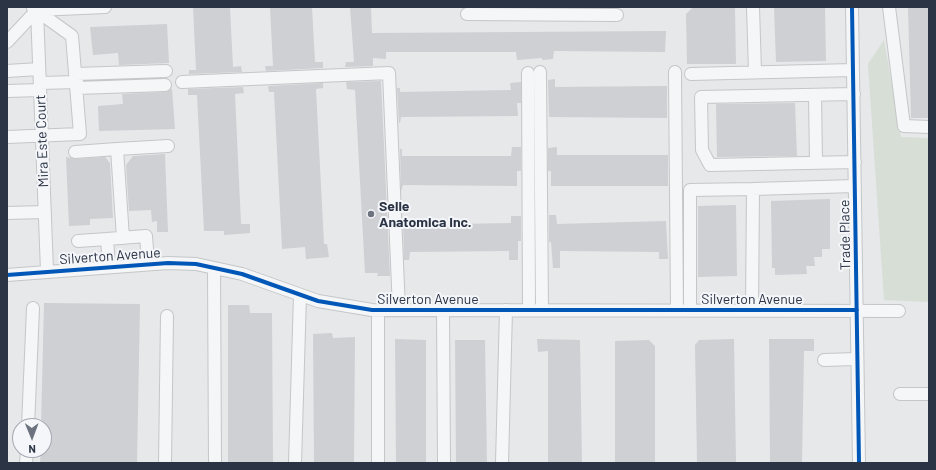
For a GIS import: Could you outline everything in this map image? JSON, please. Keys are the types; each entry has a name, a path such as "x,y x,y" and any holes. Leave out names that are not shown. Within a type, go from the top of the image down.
{"street":[{"path":"7,42 35,8 105,7"},
{"path":"753,7 755,72"},
{"name":"Trade Place","path":"852,7 859,463"},
{"path":"889,7 904,126 929,127"},
{"path":"7,137 80,134 77,81 72,36 35,8"},
{"name":"Mira Este Court","path":"35,8 40,86 47,271"},
{"path":"467,14 577,11 617,15"},
{"path":"7,71 39,69"},
{"path":"691,74 853,70"},
{"path":"7,91 166,71"},
{"path":"529,310 534,72 542,310"},
{"path":"675,72 677,310"},
{"path":"182,82 389,73 399,310"},
{"path":"77,81 165,85"},
{"path":"854,94 701,97 702,150 710,165 854,162"},
{"path":"814,95 816,162"},
{"path":"75,152 168,146"},
{"path":"117,149 123,238"},
{"path":"690,310 690,190 855,186"},
{"path":"752,310 753,188"},
{"path":"7,212 45,212"},
{"path":"78,241 146,236 148,264"},
{"path":"107,239 109,267"},
{"name":"Silverton Avenue","path":"7,275 148,264 191,264 242,274 318,302 378,310 899,311"},
{"path":"214,268 215,463"},
{"path":"295,463 300,295"},
{"path":"28,418 33,308"},
{"path":"378,310 378,463"},
{"path":"443,310 444,463"},
{"path":"502,463 506,310"},
{"path":"165,463 167,316"},
{"path":"824,360 857,359"},
{"path":"900,394 929,394"}],"shaded area":[{"path":"884,40 901,137 929,138 929,302 884,300 868,64"}],"building":[{"path":"193,7 230,7 233,67 241,66 242,72 189,74 189,70 196,70"},
{"path":"270,7 312,7 315,62 323,62 323,68 266,71 265,66 273,66"},
{"path":"350,7 371,7 372,33 666,31 665,52 554,51 553,59 542,60 542,58 517,60 516,52 386,52 386,59 373,58 373,66 345,67 346,62 354,62"},
{"path":"693,7 735,7 736,64 687,64 686,14"},
{"path":"774,7 825,8 826,61 776,62"},
{"path":"908,7 929,7 929,118 911,118"},
{"path":"167,24 169,63 119,65 118,53 93,55 90,27"},
{"path":"555,79 555,87 667,86 667,118 549,117 548,80"},
{"path":"381,81 390,276 377,276 378,273 365,273 355,90 347,89 346,82"},
{"path":"521,82 521,103 517,103 518,116 401,117 399,123 397,88 400,88 400,92 511,90 510,83"},
{"path":"323,83 323,88 316,89 324,244 327,244 329,257 306,259 305,247 282,249 274,92 269,92 268,86"},
{"path":"243,87 244,93 235,94 241,224 250,224 250,233 224,235 224,231 204,231 197,95 188,95 188,89"},
{"path":"172,89 175,129 99,131 98,106 123,104 122,94 165,92"},
{"path":"795,103 797,156 717,157 716,104"},
{"path":"512,147 521,147 521,171 517,171 517,186 403,185 401,191 400,149 402,149 402,156 511,156"},
{"path":"557,147 557,155 668,155 668,186 551,186 551,171 548,171 548,148"},
{"path":"165,154 168,232 157,232 157,221 152,222 151,210 129,211 126,165 133,156"},
{"path":"66,157 76,159 105,157 110,163 113,218 90,219 90,225 69,226"},
{"path":"830,199 830,249 822,249 822,257 814,257 815,266 806,266 807,274 775,275 775,268 772,268 771,201"},
{"path":"736,205 737,276 698,277 698,206"},
{"path":"549,215 556,215 557,224 666,221 668,259 659,259 659,252 560,251 560,268 553,268 551,242 549,242"},
{"path":"511,216 521,216 521,241 518,241 518,260 509,260 509,251 410,252 409,260 404,260 403,219 405,219 406,225 511,223"},
{"path":"44,303 140,304 137,463 40,463 40,458 52,458 52,418 41,418"},
{"path":"228,305 249,305 250,313 272,313 273,463 228,463"},
{"path":"332,333 333,338 355,337 354,463 314,463 313,334"},
{"path":"395,339 426,340 426,463 396,463"},
{"path":"537,339 580,340 582,463 548,463 548,351 538,352"},
{"path":"734,339 736,463 697,463 695,345 699,340"},
{"path":"769,339 814,339 814,351 804,351 802,463 770,463"},
{"path":"455,340 485,340 487,463 456,463"},
{"path":"649,340 655,346 655,463 615,463 615,341"}],"cycle path":[{"path":"852,7 859,463"},
{"path":"7,275 168,263 196,264 242,274 318,301 372,310 857,310"}],"place":[{"name":"Selle Anatomica Inc.","path":"371,214"}]}
